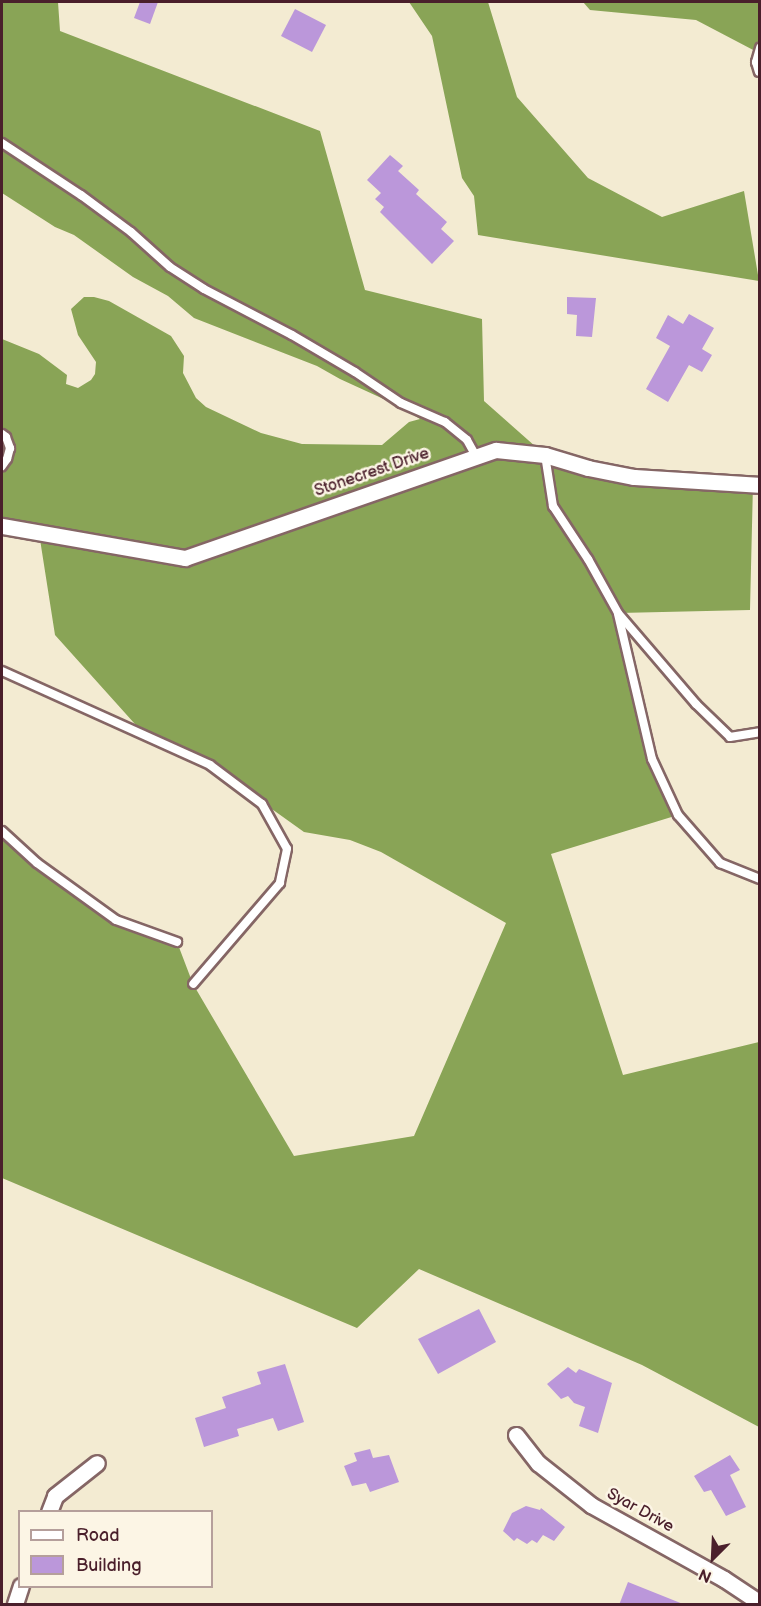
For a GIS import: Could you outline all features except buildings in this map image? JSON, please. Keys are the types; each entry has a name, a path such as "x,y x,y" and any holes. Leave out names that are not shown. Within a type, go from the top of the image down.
{"street":[{"name":"Stonecrest Drive","path":"2,526 185,558 496,450 545,455 588,468 634,477 759,484"},
{"name":"Syar Drive","path":"516,1435 538,1463 591,1504 724,1579 759,1603"},
{"path":"50,1510 55,1496 97,1463"},
{"path":"15,1605 21,1588"}],"lane":[{"path":"759,48 756,62 759,72"},
{"path":"2,143 81,195 131,232 170,267 204,289 292,335 355,372 401,403 445,422 467,440 476,456"},
{"path":"2,434 6,437 10,448 2,466"},
{"path":"545,455 553,506 588,559 618,613 696,704 730,737 759,732"},
{"path":"618,613 652,759 678,815 720,863 759,879"},
{"path":"2,670 210,765 262,804 287,849 280,883 193,984"},
{"path":"2,831 37,863 116,920 177,942"}],"green space":[{"path":"2,2 58,2 60,31 320,131 365,290 482,319 484,401 545,455 588,468 753,484 750,610 619,613 652,759 678,815 551,854 623,1075 759,1042 759,1427 642,1365 419,1269 357,1328 2,1178 2,831 116,920 177,942 193,984 294,1156 414,1136 506,923 381,852 350,840 304,832 210,765 143,733 55,635 39,533 2,526 2,339 39,354 67,375 66,384 78,388 91,380 95,374 96,362 78,335 71,309 84,297 94,297 109,301 171,336 184,356 183,373 196,398 206,407 261,433 302,444 382,445 409,422 420,419 401,407 317,366 194,318 168,296 133,277 74,235 55,227 2,193"},
{"path":"409,2 488,2 517,97 588,178 662,217 744,191 759,281 478,235 474,196 462,178 432,36"},
{"path":"583,2 759,2 759,49 757,52 696,20 590,10"}]}
